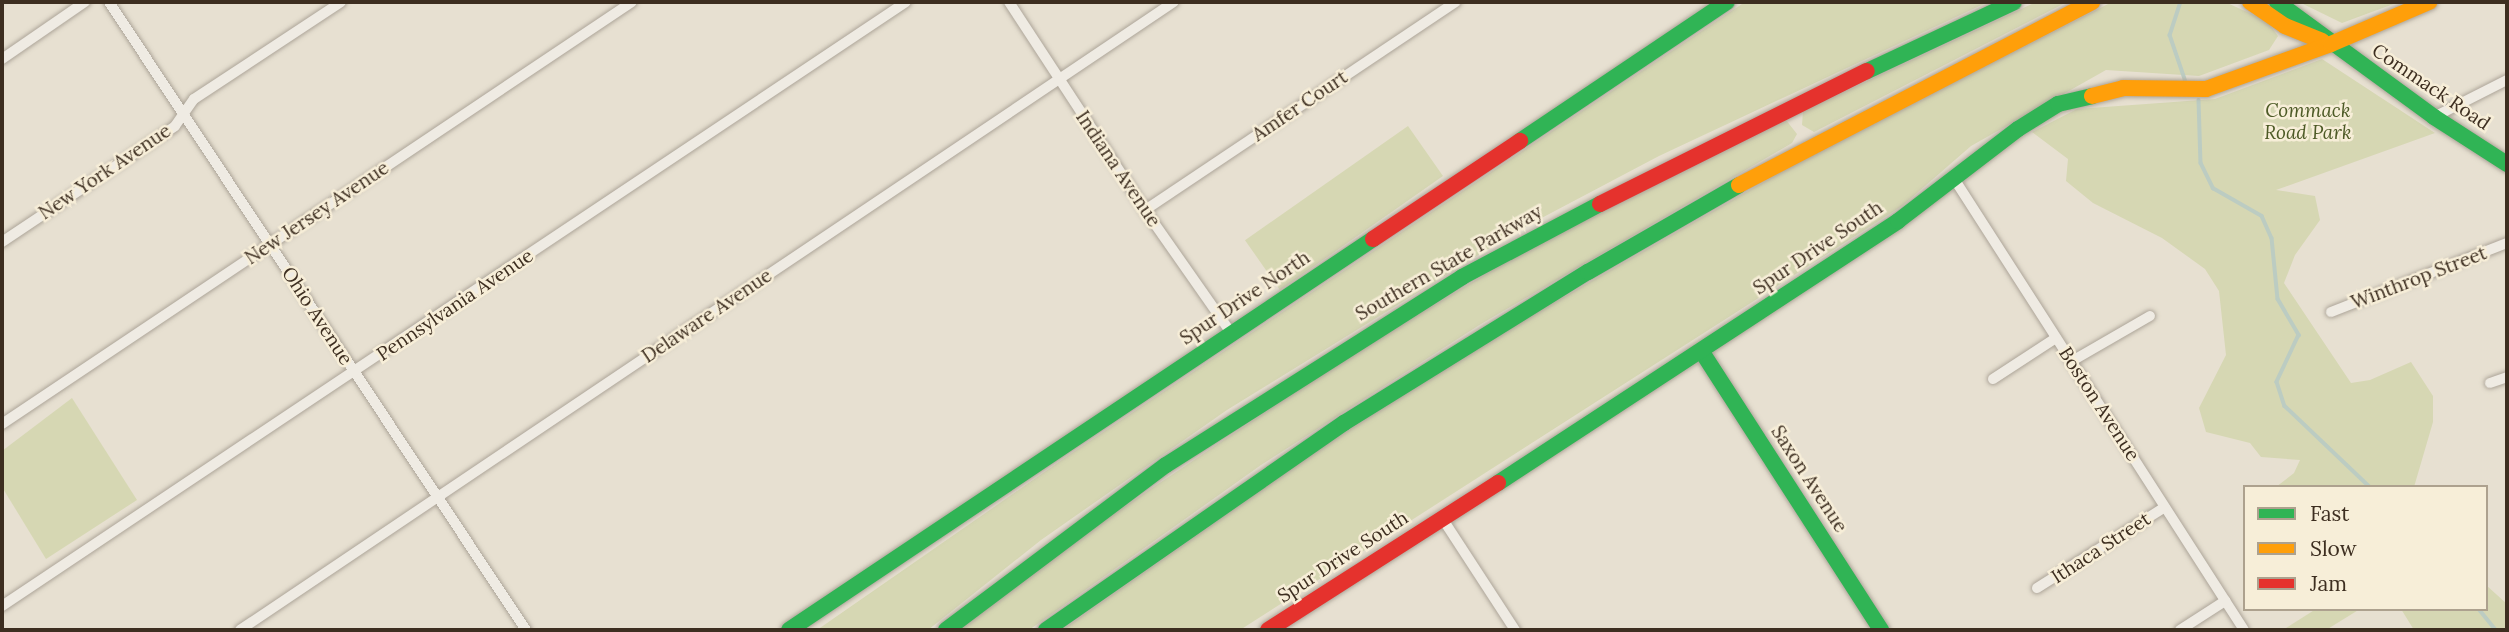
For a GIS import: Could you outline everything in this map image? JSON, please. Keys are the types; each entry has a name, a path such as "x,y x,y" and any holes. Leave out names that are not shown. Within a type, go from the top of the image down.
{"main road":[{"name":"Spur Drive North","path":"789,630 1727,2"},
{"name":"Southern State Parkway","path":"946,630 1166,465 1462,277 1707,147 2014,2"},
{"path":"1046,630 1344,423 1576,279 1819,141 2091,2"},
{"name":"Commack Road","path":"2250,2 2285,26 2331,44"},
{"name":"Commack Road","path":"2277,2 2434,117 2507,164"},
{"name":"Spur Drive South","path":"1268,630 1702,352 1898,220 1953,177 2058,104 2123,88 2206,89 2331,44 2429,2"},
{"name":"Saxon Avenue","path":"1702,352 1881,630"}],"street":[{"path":"2,58 85,2"},
{"name":"Ohio Avenue","path":"109,2 438,497 521,629"},
{"name":"New York Avenue","path":"2,242 175,126 194,99 341,2"},
{"name":"New Jersey Avenue","path":"2,424 632,2"},
{"name":"Pennsylvania Avenue","path":"2,607 906,2"},
{"name":"Indiana Avenue","path":"1009,2 1144,210 1231,333"},
{"name":"Delaware Avenue","path":"240,630 1174,2"},
{"name":"Amfer Court","path":"1144,210 1456,2"},
{"path":"2434,117 2507,80"},
{"name":"Boston Avenue","path":"1953,177 2244,630"},
{"name":"Winthrop Street","path":"2331,312 2507,243"},
{"path":"2072,361 2150,316"},
{"path":"1993,379 2056,338"},
{"path":"2490,383 2507,377"},
{"name":"Ithaca Street","path":"2037,589 2165,507"},
{"path":"1442,518 1515,630"},
{"path":"2180,630 2225,601"}],"green space":[{"path":"1745,2 1988,2 1659,156 1519,230 1227,410 1041,540 928,630 817,630 1066,457"},
{"path":"2036,2 2067,2 1814,132 1802,125 1803,111"},
{"path":"2112,2 2225,2 2267,21 2278,36 2269,50 2199,76 2106,70 1971,146 1902,206 1240,630 1062,630 1324,446 1489,340 1816,152"},
{"path":"2299,2 2399,2 2342,23"},
{"name":"Commack Road Park","path":"2322,59 2435,133 2276,190 2315,196 2320,220 2295,255 2284,283 2351,383 2370,380 2411,362 2433,396 2433,422 2415,485 2279,485 2294,473 2300,460 2261,457 2250,443 2206,432 2199,408 2226,355 2219,291 2205,269 2162,238 2093,203 2066,181 2068,159 2032,132 2077,109 2215,99"},
{"path":"1786,120 1797,134 1792,143 1481,324 1261,465 1029,630 959,630 1100,523 1352,354 1528,249"},
{"path":"1408,126 1443,176 1280,290 1245,240"},
{"path":"72,398 137,500 46,559 2,487 2,451"},
{"path":"2488,587 2507,604 2507,630 2414,630 2402,611 2488,611"},
{"path":"2313,611 2357,611 2326,630 2283,630"}],"waterway":[{"path":"2181,2 2170,35 2186,82"},
{"path":"2199,100 2201,163 2213,188 2262,216 2272,238 2278,299 2299,335 2277,382 2285,406 2368,485"},
{"path":"2481,611 2496,630"}],"traffic: fast":[{"path":"1520,141 1727,2"},
{"path":"1867,71 2014,2"},
{"path":"2277,2 2434,117 2507,164"},
{"path":"1498,483 1898,221 2018,129 2058,104 2092,96"},
{"path":"1046,630 1344,423 1588,272 1739,185"},
{"path":"946,630 1166,465 1462,277 1600,204"},
{"path":"789,630 1373,239"},
{"path":"1702,352 1881,630"}],"traffic: slow":[{"path":"1739,185 2092,2"},
{"path":"2250,2 2285,26 2322,41"},
{"path":"2092,96 2123,88 2206,89 2331,44 2429,2"}],"traffic: jam":[{"path":"1600,204 1867,71"},
{"path":"1373,239 1520,141"},
{"path":"1268,630 1498,483"}]}
